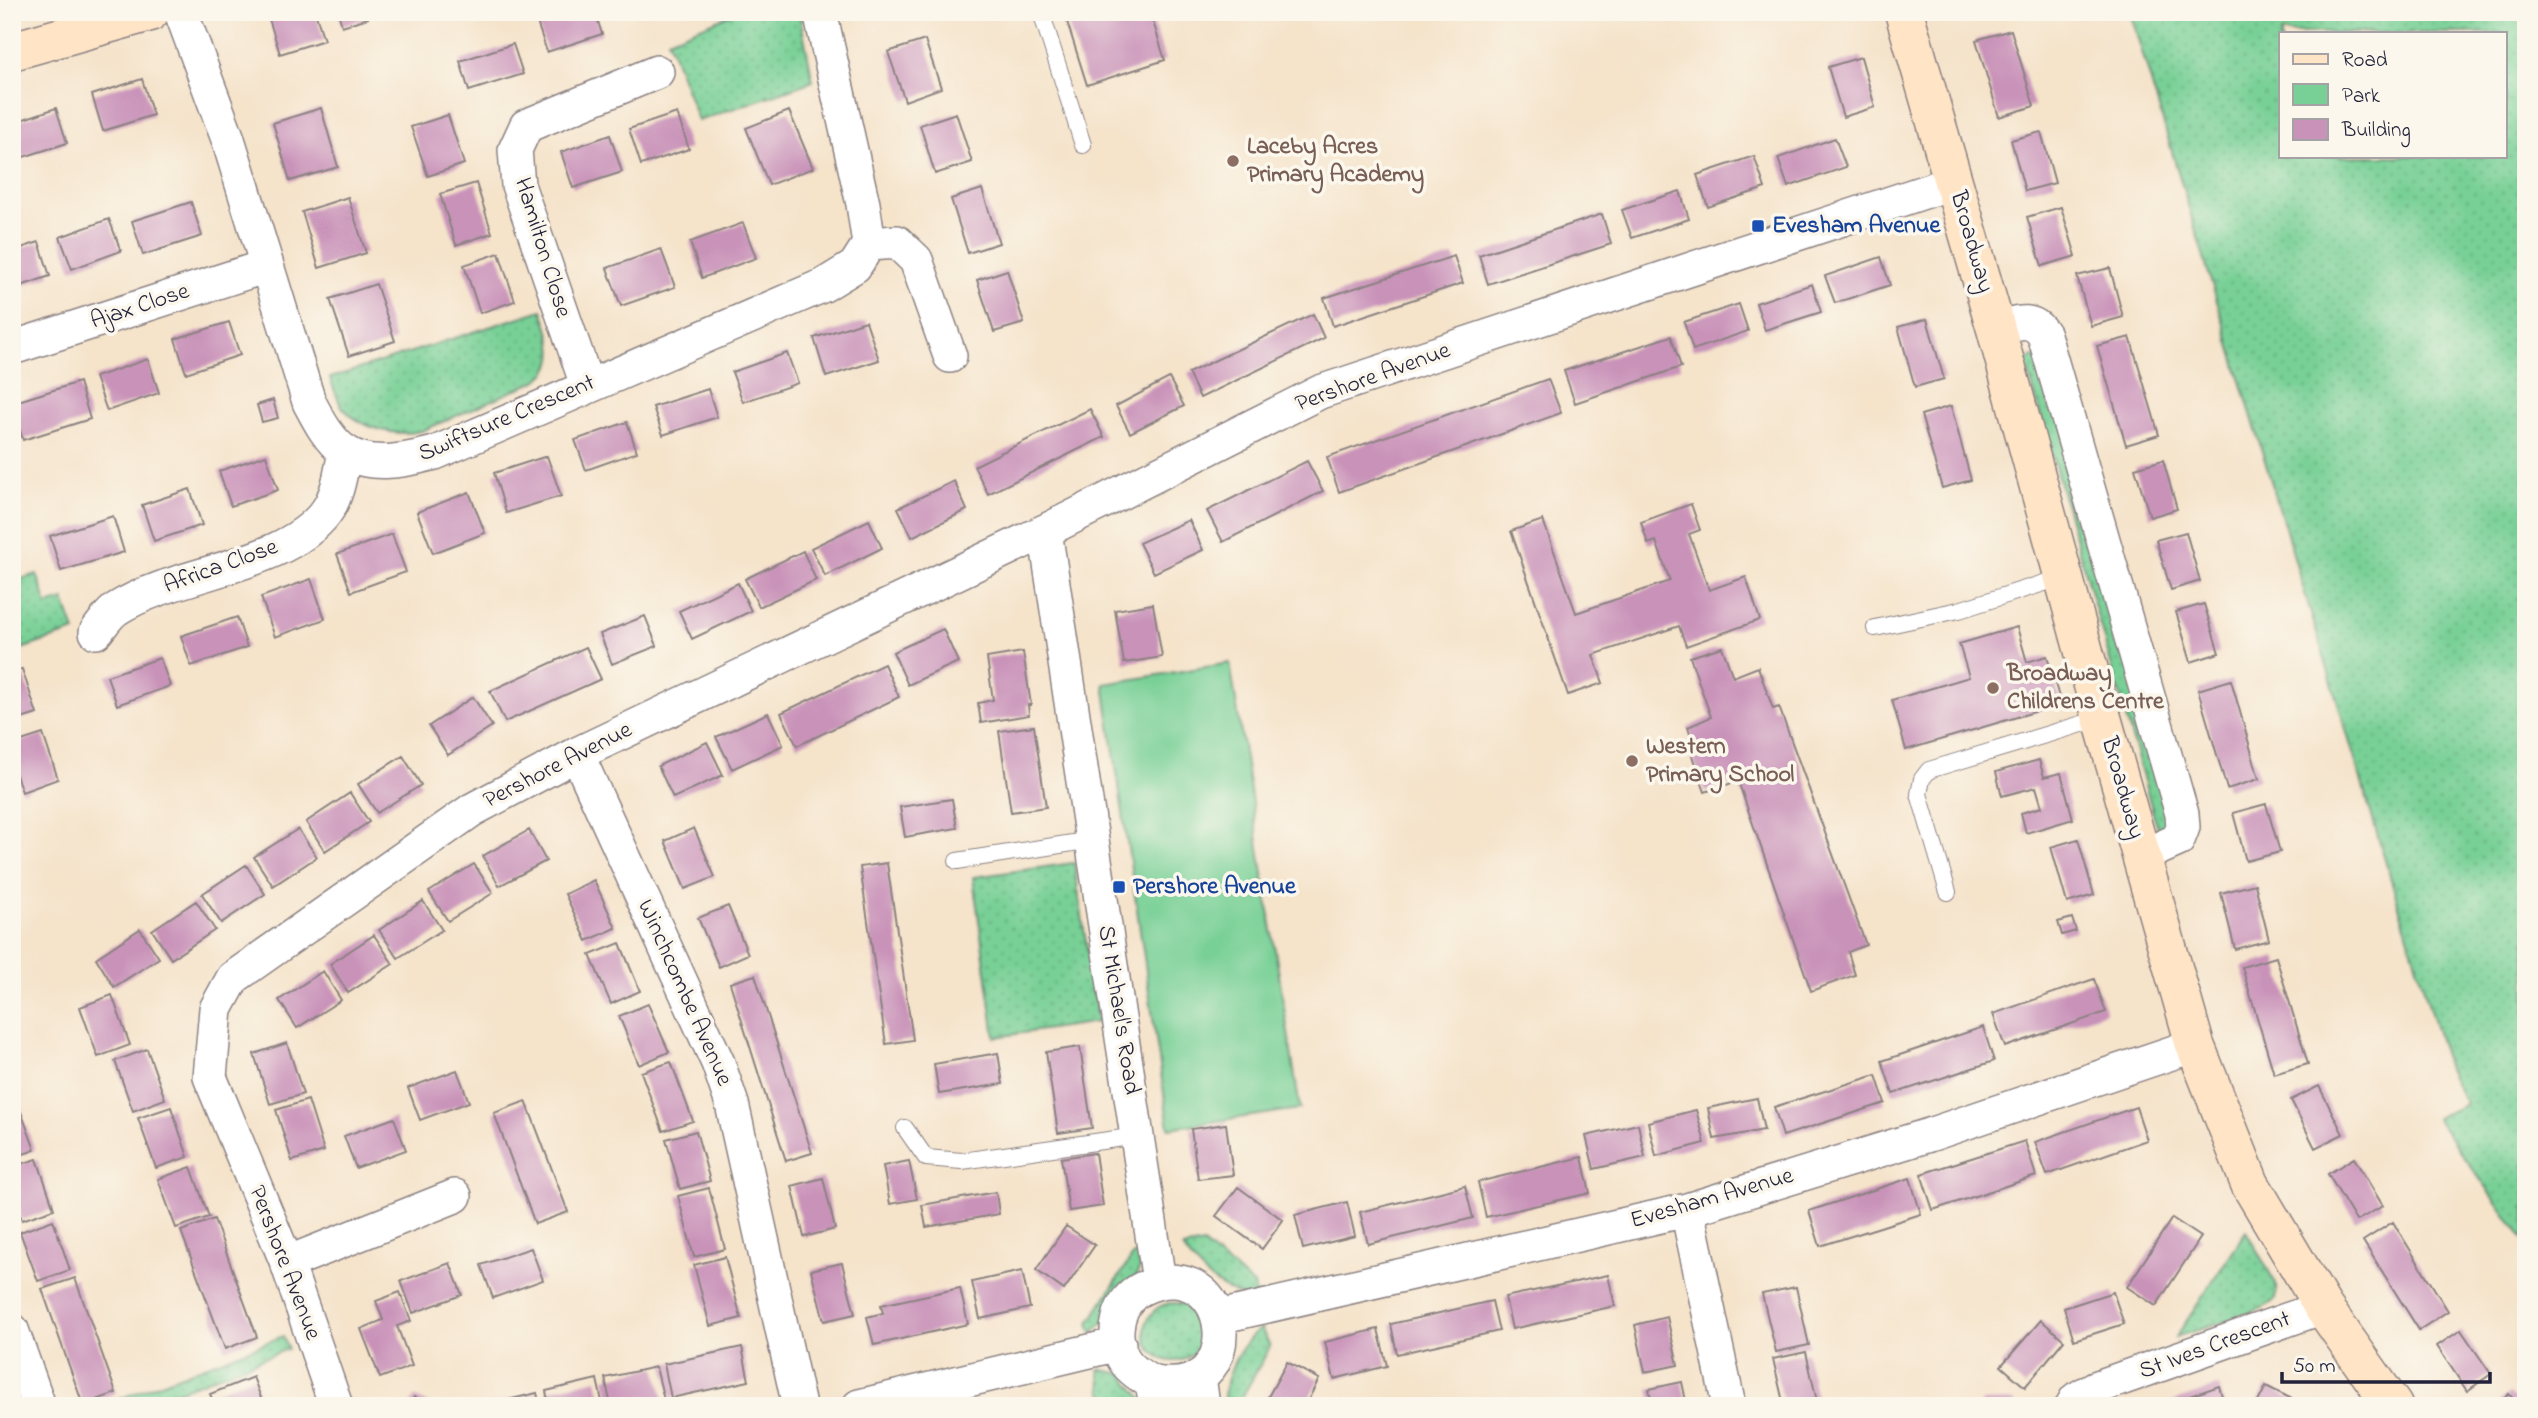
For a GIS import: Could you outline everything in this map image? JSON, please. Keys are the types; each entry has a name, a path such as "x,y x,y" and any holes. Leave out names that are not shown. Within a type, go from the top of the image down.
{"street":[{"path":"12,51 150,12"},
{"path":"181,12 228,139 278,310 309,402 324,429 345,451"},
{"path":"820,12 863,204 869,244 897,242 916,260 950,356"},
{"name":"Broadway","path":"1904,12 1996,329 2195,1045 2249,1184 2323,1307 2393,1406"},
{"name":"Hamilton Close","path":"587,386 519,185 515,150 526,126 657,72"},
{"name":"Pershore Avenue","path":"336,1406 287,1263 211,1077 216,1009 233,978 472,810 578,754 1045,531 1320,392 1954,182"},
{"name":"Swiftsure Crescent","path":"345,451 371,461 404,461 435,453 824,285 855,265 869,244"},
{"name":"Ajax Close","path":"12,348 267,266"},
{"path":"1996,329 2025,321 2038,325 2044,335 2182,814 2183,827 2178,840 2142,856"},
{"name":"Africa Close","path":"96,632 115,609 149,592 270,552 303,535 327,511 340,480 345,451"},
{"name":"St Michael's Road","path":"1045,531 1159,1281"},
{"name":"Winchcombe Avenue","path":"578,754 718,1063 732,1104 799,1406"},
{"name":"Evesham Avenue","path":"1219,1317 1687,1210 1929,1135 2195,1045"},
{"path":"287,1263 454,1196"},
{"path":"1687,1210 1728,1406"},
{"path":"1159,1281 1177,1281 1194,1287 1208,1298 1219,1317 1222,1335 1218,1353 1208,1369 1201,1391 1182,1384 1163,1385 1154,1394 1124,1359 1119,1344 1118,1321 1125,1304 1137,1291 1159,1281"},
{"name":"St Ives Crescent","path":"2072,1406 2076,1399 2095,1388 2323,1307"},
{"path":"12,1331 39,1406"},
{"path":"859,1406 1119,1344"}],"lane":[{"path":"1041,12 1083,145"},
{"path":"1875,628 1959,610 2063,577"},
{"path":"1948,892 1919,794 1922,779 1929,770 2102,718"},
{"path":"957,861 1092,840"},
{"path":"905,1128 926,1158 961,1161 1137,1136"}],"green space":[{"path":"737,12 799,12 813,81 698,121 668,40"},
{"path":"2130,12 2526,12 2526,1243 2436,1118 2466,1104 2448,1069"},
{"path":"542,310 552,347 546,373 538,380 422,431 391,432 360,422 344,409 330,378"},
{"path":"2045,354 2179,828 2159,834 2025,360"},
{"path":"37,574 47,605 64,600 75,631 12,652 12,582"},
{"path":"1230,663 1300,1109 1169,1128 1104,684"},
{"path":"1074,863 1098,1022 995,1037 973,877"},
{"path":"2246,1231 2276,1284 2274,1300 2258,1310 2176,1337"},
{"path":"1203,1244 1254,1285 1257,1300 1234,1293 1214,1282 1183,1248"},
{"path":"1143,1254 1137,1275 1124,1297 1092,1333 1089,1323 1133,1255"},
{"path":"1174,1303 1185,1305 1198,1316 1203,1332 1201,1343 1190,1356 1174,1361 1163,1359 1150,1348 1145,1332 1147,1321 1158,1308"},
{"path":"1261,1328 1270,1347 1240,1401 1223,1403 1234,1361 1246,1343"},
{"path":"283,1336 288,1349 139,1406 101,1406"},
{"path":"1099,1369 1122,1374 1149,1406 1117,1406 1102,1392"}],"building":[{"path":"290,12 315,12 324,40 280,54 269,19"},
{"path":"338,12 367,12 368,18 342,26"},
{"path":"565,12 595,12 602,34 547,52 537,22"},
{"path":"1064,12 1150,12 1165,60 1087,85"},
{"path":"2011,30 2034,106 1999,117 1976,40"},
{"path":"925,40 941,88 905,101 888,52"},
{"path":"513,44 523,74 469,91 460,61"},
{"path":"1861,57 1875,107 1843,117 1828,67"},
{"path":"142,79 153,115 103,131 92,95"},
{"path":"56,108 67,143 17,159 12,144 12,123"},
{"path":"321,108 338,167 290,181 273,123"},
{"path":"789,111 813,168 769,185 746,128"},
{"path":"677,113 689,149 641,165 629,129"},
{"path":"956,113 972,162 935,174 920,125"},
{"path":"448,115 464,164 428,176 411,127"},
{"path":"2041,132 2055,183 2025,191 2011,140"},
{"path":"610,135 622,172 573,188 561,152"},
{"path":"1835,138 1846,167 1788,187 1778,158"},
{"path":"1754,156 1765,188 1708,207 1697,175"},
{"path":"476,183 492,233 456,245 440,194"},
{"path":"982,189 999,243 968,253 951,199"},
{"path":"1680,191 1689,219 1632,238 1622,210"},
{"path":"348,197 366,253 319,268 302,212"},
{"path":"191,202 202,236 143,255 132,221"},
{"path":"2061,207 2076,256 2042,266 2027,217"},
{"path":"1602,214 1611,244 1488,284 1479,255"},
{"path":"109,219 121,251 72,269 60,237"},
{"path":"743,223 756,258 702,278 690,242"},
{"path":"39,242 50,276 12,289 12,251"},
{"path":"661,249 675,287 621,306 607,268"},
{"path":"499,253 515,301 480,313 464,265"},
{"path":"1454,256 1463,283 1333,326 1324,298"},
{"path":"1881,257 1890,285 1835,303 1825,276"},
{"path":"2110,268 2123,317 2091,326 2077,276"},
{"path":"1007,270 1024,323 994,332 977,280"},
{"path":"376,284 395,341 349,356 330,299"},
{"path":"1812,284 1821,312 1765,330 1756,303"},
{"path":"1739,304 1748,331 1693,350 1684,322"},
{"path":"1313,314 1324,338 1200,398 1188,373"},
{"path":"1927,319 1944,379 1915,387 1898,327"},
{"path":"866,321 879,360 826,377 814,338"},
{"path":"229,322 240,355 186,373 175,339"},
{"path":"1671,336 1681,367 1575,403 1564,371"},
{"path":"2130,337 2159,435 2126,445 2097,346"},
{"path":"787,353 798,383 743,402 732,372"},
{"path":"148,359 159,393 107,411 95,377"},
{"path":"1169,378 1184,406 1130,433 1116,406"},
{"path":"1548,379 1561,413 1339,492 1327,457"},
{"path":"79,382 90,419 23,440 12,403"},
{"path":"708,389 717,417 663,435 653,407"},
{"path":"273,400 278,418 262,422 257,405"},
{"path":"1951,406 1971,480 1942,488 1921,415"},
{"path":"1090,409 1104,437 988,494 974,466"},
{"path":"627,422 637,452 586,470 575,440"},
{"path":"266,455 278,490 231,506 219,471"},
{"path":"547,456 561,496 506,513 494,473"},
{"path":"2163,460 2177,509 2150,517 2135,468"},
{"path":"1307,461 1323,491 1223,542 1207,511"},
{"path":"954,481 967,510 912,537 898,508"},
{"path":"190,489 202,525 154,541 142,505"},
{"path":"469,492 485,533 433,553 417,512"},
{"path":"1691,504 1700,530 1689,534 1709,590 1746,577 1760,620 1686,646 1679,626 1593,655 1603,683 1568,695 1511,531 1543,520 1576,613 1670,581 1656,541 1648,544 1641,522"},
{"path":"113,516 124,552 61,571 50,536"},
{"path":"869,520 882,548 825,576 811,548"},
{"path":"1189,520 1203,550 1154,573 1139,543"},
{"path":"2186,532 2200,581 2171,590 2156,540"},
{"path":"392,534 406,572 351,592 337,554"},
{"path":"803,551 816,580 759,607 745,579"},
{"path":"311,579 325,619 275,637 261,597"},
{"path":"738,583 751,611 692,639 679,611"},
{"path":"1153,604 1162,657 1124,663 1115,610"},
{"path":"2204,604 2219,653 2191,662 2176,612"},
{"path":"645,616 657,646 612,664 600,634"},
{"path":"237,617 247,647 191,666 181,636"},
{"name":"Broadway Childrens Centre","path":"2017,627 2027,662 2047,656 2061,704 1906,750 1892,700 1969,677 1959,644"},
{"path":"943,629 958,662 908,685 893,652"},
{"path":"586,647 601,679 505,722 490,691"},
{"path":"1722,647 1733,677 1758,667 1773,709 1779,707 1866,945 1848,952 1855,975 1811,991 1738,781 1705,792 1691,753 1695,751 1688,727 1711,717 1690,657"},
{"path":"1023,652 1031,705 1028,705 1029,715 981,723 978,703 993,700 987,658"},
{"path":"160,658 170,686 117,705 107,676"},
{"path":"884,664 899,697 797,746 781,713"},
{"path":"22,669 37,714 12,722 12,672"},
{"path":"2231,680 2259,779 2227,789 2198,690"},
{"path":"473,697 492,726 448,755 429,726"},
{"path":"768,713 783,745 732,769 716,737"},
{"path":"1034,726 1046,807 1011,812 999,731"},
{"path":"43,734 58,779 22,792 12,763 12,744"},
{"path":"707,742 723,775 673,798 658,766"},
{"path":"403,756 421,785 377,813 358,784"},
{"path":"2039,760 2044,777 2061,773 2073,819 2026,833 2021,813 2042,807 2036,787 2002,796 1996,772"},
{"path":"350,793 369,822 325,851 306,822"},
{"path":"952,799 957,828 905,837 900,807"},
{"path":"2266,804 2280,852 2246,861 2233,813"},
{"path":"694,828 715,877 685,889 665,841"},
{"path":"298,829 317,857 273,886 254,857"},
{"path":"529,830 546,861 499,886 483,856"},
{"path":"2078,839 2094,895 2067,903 2051,847"},
{"path":"887,863 913,1040 886,1044 860,867"},
{"path":"474,864 493,893 448,921 429,892"},
{"path":"246,865 265,894 221,923 202,894"},
{"path":"594,880 616,928 587,941 565,894"},
{"path":"2255,884 2269,940 2235,949 2221,893"},
{"path":"196,901 215,930 171,959 152,930"},
{"path":"423,901 442,930 398,958 379,930"},
{"path":"728,906 748,954 719,967 698,918"},
{"path":"2072,918 2076,931 2062,935 2058,922"},
{"path":"140,929 159,958 114,987 96,958"},
{"path":"374,935 393,964 348,993 330,964"},
{"path":"620,943 640,991 611,1004 590,955"},
{"path":"2276,957 2308,1064 2274,1074 2242,967"},
{"path":"323,971 341,1000 297,1028 279,1000"},
{"path":"755,975 812,1153 786,1161 730,983"},
{"path":"2094,979 2106,1012 2005,1047 1993,1014"},
{"path":"112,995 130,1045 98,1057 80,1007"},
{"path":"648,1004 669,1052 639,1065 619,1016"},
{"path":"1983,1027 1994,1061 1893,1094 1882,1061"},
{"path":"287,1043 303,1094 270,1104 254,1054"},
{"path":"1080,1047 1092,1128 1058,1133 1046,1052"},
{"path":"147,1049 165,1099 133,1111 115,1061"},
{"path":"998,1053 1003,1084 939,1094 934,1064"},
{"path":"671,1062 693,1121 663,1131 641,1072"},
{"path":"457,1070 469,1102 420,1120 408,1088"},
{"path":"1876,1075 1885,1103 1783,1136 1774,1107"},
{"path":"2319,1086 2343,1134 2315,1148 2291,1100"},
{"path":"1757,1098 1764,1130 1714,1139 1708,1108"},
{"path":"308,1100 324,1151 292,1161 276,1110"},
{"path":"17,1101 35,1150 12,1158 12,1102"},
{"path":"526,1101 568,1212 535,1224 494,1113"},
{"path":"171,1107 188,1157 156,1168 138,1118"},
{"path":"2136,1107 2147,1140 2047,1175 2035,1142"},
{"path":"1696,1110 1705,1143 1656,1156 1648,1122"},
{"path":"394,1118 406,1150 356,1168 344,1136"},
{"path":"1226,1124 1233,1175 1198,1179 1191,1129"},
{"path":"1638,1124 1645,1157 1594,1169 1586,1136"},
{"path":"696,1131 710,1181 680,1189 666,1139"},
{"path":"2025,1141 2036,1176 1933,1210 1921,1174"},
{"path":"1095,1153 1103,1206 1069,1211 1061,1158"},
{"path":"1582,1157 1590,1193 1486,1217 1478,1182"},
{"path":"2354,1158 2383,1206 2356,1221 2328,1174"},
{"path":"37,1159 54,1209 22,1220 12,1193 12,1167"},
{"path":"909,1161 917,1199 890,1204 883,1166"},
{"path":"191,1167 209,1217 176,1228 158,1179"},
{"path":"823,1178 835,1229 804,1237 792,1186"},
{"path":"1910,1178 1921,1214 1820,1246 1809,1211"},
{"path":"1465,1186 1473,1218 1368,1244 1360,1212"},
{"path":"1238,1187 1283,1220 1262,1249 1216,1216"},
{"path":"709,1188 725,1249 694,1257 678,1196"},
{"path":"996,1192 999,1214 926,1227 922,1205"},
{"path":"1347,1202 1355,1236 1303,1249 1295,1215"},
{"path":"2172,1218 2201,1237 2156,1306 2127,1287"},
{"path":"214,1219 257,1337 225,1349 181,1231"},
{"path":"53,1220 70,1270 38,1281 20,1232"},
{"path":"2393,1222 2448,1311 2419,1330 2363,1241"},
{"path":"1066,1226 1095,1245 1064,1290 1036,1270"},
{"path":"531,1248 543,1280 493,1298 481,1265"},
{"path":"725,1257 741,1318 710,1326 694,1265"},
{"path":"450,1263 462,1295 413,1313 401,1281"},
{"path":"842,1263 855,1314 824,1321 811,1270"},
{"path":"1022,1271 1030,1308 980,1319 972,1282"},
{"path":"1608,1275 1615,1306 1512,1329 1505,1297"},
{"path":"75,1278 116,1393 83,1405 42,1289"},
{"path":"1796,1287 1809,1345 1776,1352 1762,1294"},
{"path":"960,1288 968,1324 874,1345 867,1317 883,1313 881,1305"},
{"path":"400,1292 411,1321 397,1326 412,1366 380,1378 361,1329 383,1320 376,1301"},
{"path":"2113,1292 2124,1324 2074,1340 2064,1308"},
{"path":"1492,1301 1499,1331 1397,1354 1391,1324"},
{"path":"1667,1317 1678,1365 1645,1372 1635,1325"},
{"path":"2041,1320 2064,1340 2025,1387 2001,1366"},
{"path":"1378,1329 1387,1366 1334,1379 1325,1342"},
{"path":"2461,1330 2491,1374 2467,1391 2437,1346"},
{"path":"742,1347 749,1381 671,1398 664,1364"},
{"path":"1806,1352 1818,1406 1784,1406 1773,1359"},
{"path":"1287,1362 1319,1379 1305,1406 1263,1406"},
{"path":"656,1367 664,1400 640,1406 611,1406 605,1378"},
{"path":"253,1377 263,1403 255,1406 215,1406 210,1394"},
{"path":"597,1379 603,1406 549,1406 546,1391"},
{"path":"1682,1382 1687,1406 1653,1406 1649,1389"},
{"path":"2219,1386 2225,1406 2170,1406 2169,1403"},
{"path":"2266,1386 2290,1398 2304,1406 2256,1406"},
{"path":"537,1393 540,1406 486,1406 486,1405"},
{"path":"2509,1394 2519,1406 2495,1406"},
{"path":"414,1397 434,1406 410,1406"},
{"path":"2014,1401 2015,1406 1981,1406 1981,1402"}],"place":[{"name":"Laceby Acres Primary Academy","path":"1233,161"},
{"name":"Evesham Avenue","path":"1758,226"},
{"name":"Broadway Childrens Centre","path":"1993,688"},
{"name":"Western Primary School","path":"1632,761"},
{"name":"Pershore Avenue","path":"1119,887"}]}
